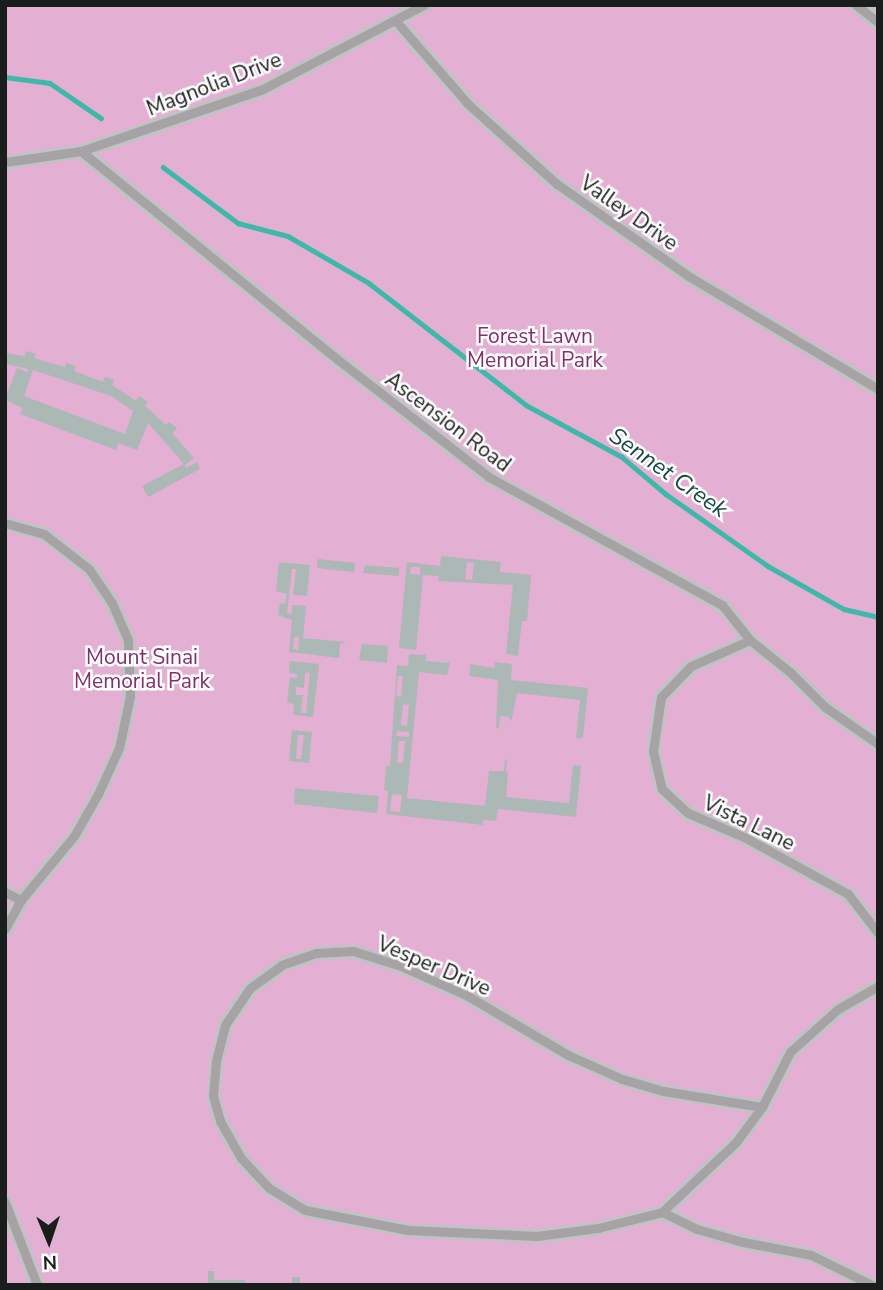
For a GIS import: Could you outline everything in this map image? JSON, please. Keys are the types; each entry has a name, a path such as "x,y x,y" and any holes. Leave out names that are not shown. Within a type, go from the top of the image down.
{"lane":[{"name":"Magnolia Drive","path":"5,162 81,151 263,89 424,5"},
{"path":"856,5 878,22"},
{"name":"Valley Drive","path":"395,20 468,104 557,184 690,277 878,389"},
{"name":"Ascension Road","path":"81,151 337,359 489,477 722,605 750,640 790,672 825,706 878,744"},
{"path":"5,523 44,534 89,569 112,603 128,640 130,696 119,748 98,794 74,836 21,900 5,929"},
{"name":"Vista Lane","path":"750,640 691,666 661,698 653,751 662,789 688,813 744,837 848,894 878,933"},
{"path":"5,892 21,900"},
{"name":"Vesper Drive","path":"662,1212 598,1228 537,1236 408,1230 305,1210 269,1188 242,1158 220,1121 213,1096 216,1061 225,1025 250,988 282,965 316,953 353,951 401,966 468,996 568,1055 622,1079 663,1091 762,1107"},
{"path":"872,1285 811,1255 743,1242 697,1228 662,1212 736,1142 762,1107 790,1052 838,1009 878,986"},
{"path":"5,1202 34,1284"}],"green space":[{"name":"Forest Lawn Memorial Park","path":"5,5 878,5 878,1285 5,1285"}],"building":[{"path":"26,351 36,354 34,358 65,367 66,363 76,366 74,371 103,382 105,377 114,380 112,385 136,401 139,396 148,402 145,406 166,425 169,422 177,428 172,433 194,458 185,465 186,468 197,462 200,469 148,497 142,486 184,464 148,423 137,450 118,443 116,450 20,414 23,408 5,400 17,368 27,372 28,369 5,364 5,353 25,356","holes":["33,370 111,396 133,411 125,434 24,396"]},
{"path":"441,556 501,562 500,572 531,575 527,621 522,621 518,656 506,654 513,585 438,581 439,576 423,575 416,650 399,648 407,562 440,566","holes":["467,562 474,563 472,580 465,579","411,567 420,567 420,575 410,574"]},
{"path":"318,559 355,563 354,572 317,568"},
{"path":"279,562 310,565 307,596 293,595 296,569 292,569 287,613 292,614 292,605 306,606 303,638 346,642 340,644 339,658 289,652 292,620 278,615 280,603 285,604 287,594 276,591","holes":["294,637 299,637 298,650 293,649"]},
{"path":"365,565 399,568 399,576 363,573"},
{"path":"362,644 388,646 387,663 359,660"},
{"path":"409,654 426,655 426,661 450,663 447,675 419,672 407,798 485,806 489,771 504,771 505,759 508,773 506,797 569,803 573,765 581,766 576,817 498,809 496,821 483,820 483,825 386,814 388,791 384,790 386,766 390,766 397,665 408,666","holes":["398,676 403,676 401,697 396,696","403,704 409,705 407,726 401,725","397,731 409,732 409,737 396,736","399,741 405,741 403,763 397,763","392,794 402,795 400,812 390,811"]},
{"path":"290,661 319,664 313,717 293,715 294,704 287,703 290,677 297,678 297,674 289,673","holes":["305,672 310,673 306,713 301,713 303,695 296,695 296,687 304,688"]},
{"path":"495,662 512,664 511,680 588,688 583,738 576,738 580,700 517,693 511,722 509,717 500,716 499,729 496,728 498,680 469,676 470,664 494,668"},
{"path":"292,730 312,732 309,763 289,761","holes":["298,735 304,735 301,759 296,759"]},
{"path":"295,788 379,796 377,813 294,804"},
{"path":"208,1271 214,1271 214,1280 245,1280 245,1285 208,1285"},
{"path":"292,1277 300,1277 300,1285 292,1285"}],"waterway":[{"name":"Sennet Creek","path":"5,77 50,83 101,118"},
{"name":"Sennet Creek","path":"163,167 238,223 288,236 369,283 526,405 622,457 666,494 768,566 844,609 878,617"}],"park label":[{"name":"Mount Sinai Memorial Park","path":"142,669"}]}
